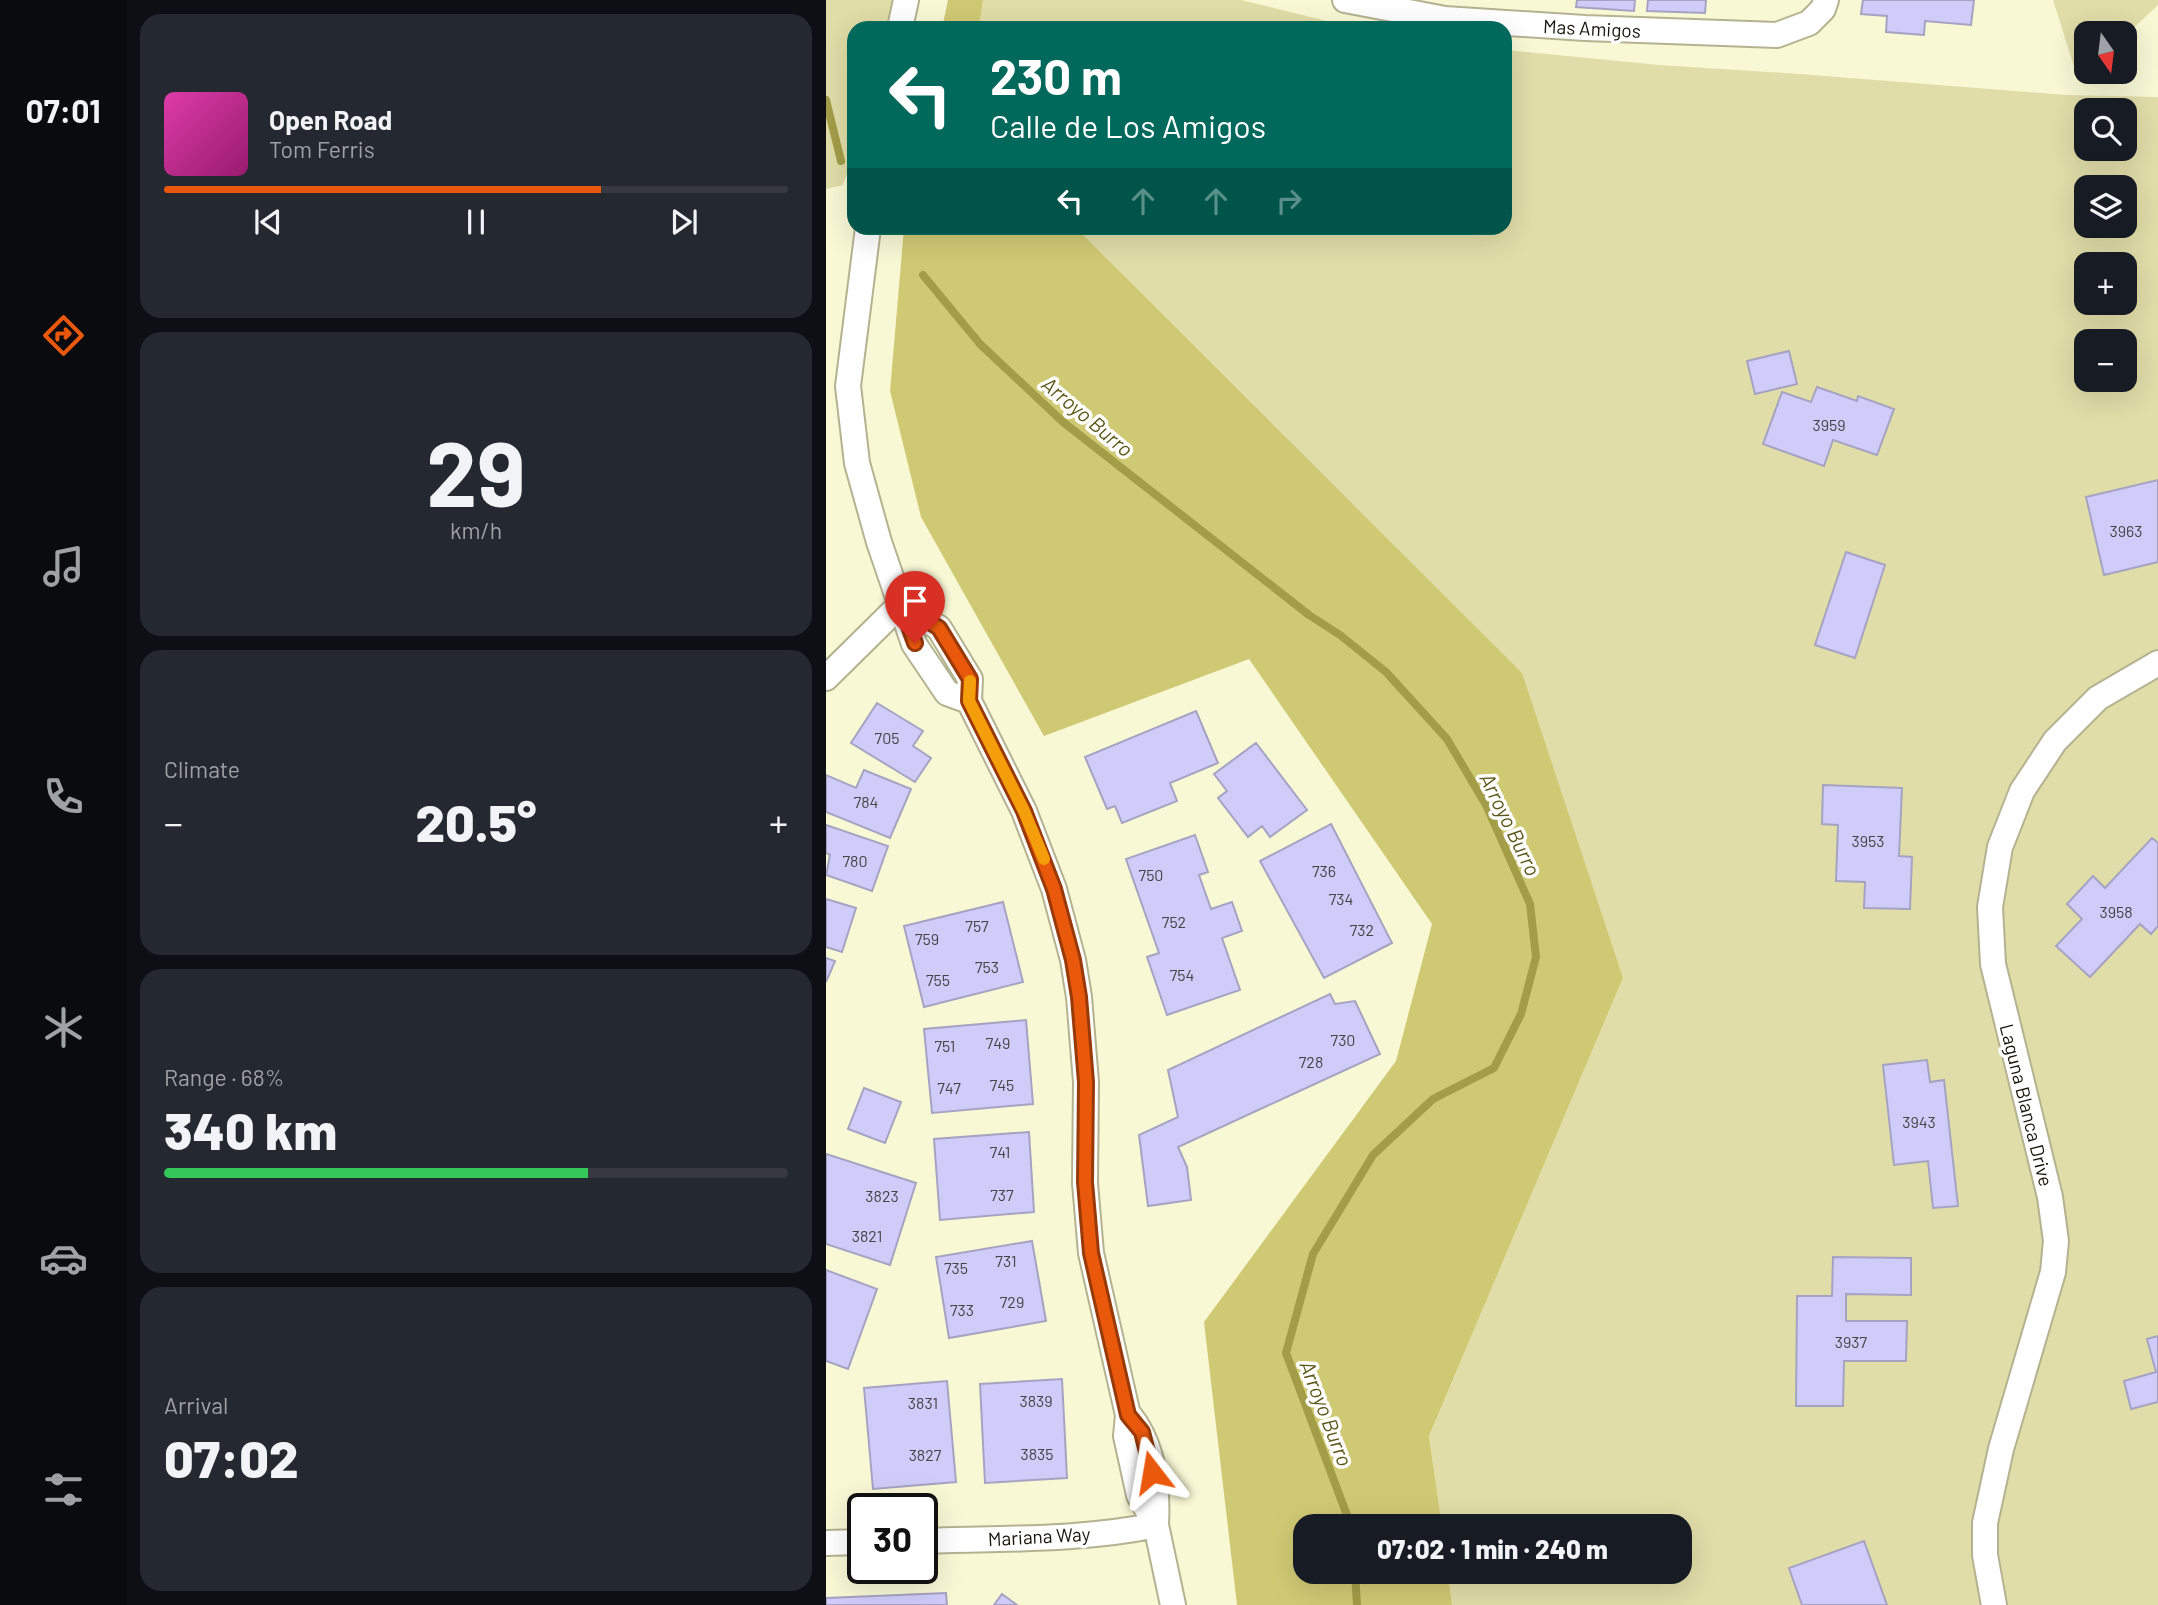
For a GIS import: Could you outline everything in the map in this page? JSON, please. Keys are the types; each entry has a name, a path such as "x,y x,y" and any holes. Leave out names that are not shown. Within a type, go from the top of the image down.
{"street":[{"path":"902,21 906,0"},
{"name":"Mas Amigos","path":"1345,0 1445,19 1473,21"},
{"name":"Mas Amigos","path":"1512,24 1585,29 1777,35 1809,23 1823,9 1826,0"},
{"path":"867,235 837,386 879,542 901,604 939,628 970,679 969,701 1043,855 1073,960 1086,1082 1085,1182 1091,1253 1128,1415 1142,1432 1157,1492 1156,1524 1173,1605"},
{"path":"826,678 901,604"},
{"name":"Laguna Blanca Drive","path":"1994,1605 1985,1555 1985,1523 2001,1448 2053,1272 2056,1241 2050,1197 1993,964 1990,907 2000,847 2022,791 2055,741 2098,698 2158,663"},
{"name":"Mariana Way","path":"938,1540 1127,1531 1156,1524"},
{"path":"826,1543 847,1542"}],"shaded area":[{"path":"826,0 906,0 900,21 847,21 847,174 843,185 826,189"},
{"path":"948,0 983,0 980,21 944,21"},
{"path":"983,0 1241,0 1326,21 980,21"},
{"path":"2053,0 2158,0 2158,5 2137,25 2137,21 2074,21 2074,66"},
{"path":"1512,51 1659,65 2066,95 2158,97 2158,1605 1452,1605 1449,1584 1692,1584 1692,1514 1440,1514 1429,1436 1623,978 1081,235 1512,235"},
{"path":"903,235 1083,235 1522,673 1623,978 1429,1436 1440,1514 1293,1514 1293,1584 1449,1584 1452,1605 1237,1605 1204,1322 1396,1061 1432,924 1249,659 1044,736 921,517 890,391"}],"building":[{"path":"1577,0 1635,0 1634,11 1576,7"},
{"path":"1648,0 1706,0 1705,13 1647,11"},
{"path":"1863,0 1974,0 1971,25 1925,21 1924,35 1886,32 1887,16 1861,14"},
{"path":"1789,351 1797,384 1755,394 1747,361"},
{"path":"1817,387 1857,401 1858,396 1894,409 1877,455 1833,440 1824,466 1763,444 1782,392 1811,402"},
{"path":"2158,480 2158,562 2104,575 2086,497"},
{"path":"1846,552 1885,565 1855,658 1815,645"},
{"path":"877,703 923,731 913,746 931,758 915,782 851,743"},
{"path":"1196,711 1218,763 1170,783 1177,801 1122,823 1115,806 1107,809 1085,757"},
{"path":"1256,743 1307,810 1270,837 1262,826 1248,837 1218,798 1227,791 1214,774"},
{"path":"864,770 911,789 890,838 826,812 826,775 856,788"},
{"path":"1823,785 1902,788 1899,856 1912,857 1910,909 1864,908 1865,882 1836,881 1838,825 1822,824"},
{"path":"1331,824 1392,943 1324,978 1260,861"},
{"path":"826,825 888,846 872,891 826,875 830,855 826,853"},
{"path":"1195,835 1208,872 1199,875 1211,909 1232,902 1242,931 1222,938 1240,990 1167,1015 1147,957 1159,953 1126,859"},
{"path":"2152,838 2158,843 2158,926 2151,934 2140,924 2090,977 2056,946 2082,919 2067,904 2093,876 2105,888"},
{"path":"826,899 856,908 842,952 826,947"},
{"path":"1003,902 1023,982 924,1007 904,926"},
{"path":"826,958 835,961 826,982"},
{"path":"1330,994 1335,1004 1355,1001 1380,1054 1178,1147 1187,1167 1191,1200 1148,1206 1139,1135 1178,1117 1168,1070"},
{"path":"1026,1020 1033,1104 932,1113 924,1029"},
{"path":"1927,1060 1930,1082 1944,1080 1958,1206 1933,1208 1928,1161 1894,1165 1883,1065"},
{"path":"864,1088 901,1102 885,1143 848,1129"},
{"path":"1029,1132 1034,1212 940,1220 934,1139"},
{"path":"826,1154 916,1183 890,1265 826,1244"},
{"path":"1032,1241 1046,1321 949,1338 936,1257"},
{"path":"1833,1257 1911,1258 1911,1295 1846,1294 1846,1321 1907,1321 1906,1361 1844,1361 1843,1406 1796,1406 1797,1296 1832,1296"},
{"path":"826,1270 877,1289 848,1369 826,1361"},
{"path":"2158,1336 2158,1402 2131,1409 2124,1381 2156,1372 2147,1339"},
{"path":"1062,1379 1067,1478 985,1483 980,1384"},
{"path":"947,1381 956,1482 873,1489 864,1388"},
{"path":"1864,1541 1887,1605 1802,1605 1789,1568"},
{"path":"946,1593 947,1605 826,1605 826,1598"},
{"path":"1002,1594 1017,1605 994,1605"}],"waterway":[{"name":"Arroyo Burro","path":"826,100 841,161"},
{"name":"Arroyo Burro","path":"923,275 980,344 1063,422 1386,672 1447,739 1486,805 1530,904 1536,957 1521,1014 1494,1068 1433,1099 1373,1155 1313,1254 1286,1353 1346,1514"},
{"name":"Arroyo Burro","path":"1356,1584 1357,1605"}],"slow traffic":[{"path":"970,681 969,701 1024,811 1044,859"}],"route":[{"path":"915,643 901,604 939,628 970,679 969,701 1024,811 1054,889 1073,960 1079,997 1086,1082 1085,1182 1091,1253 1128,1415 1142,1432 1152,1472"}]}
